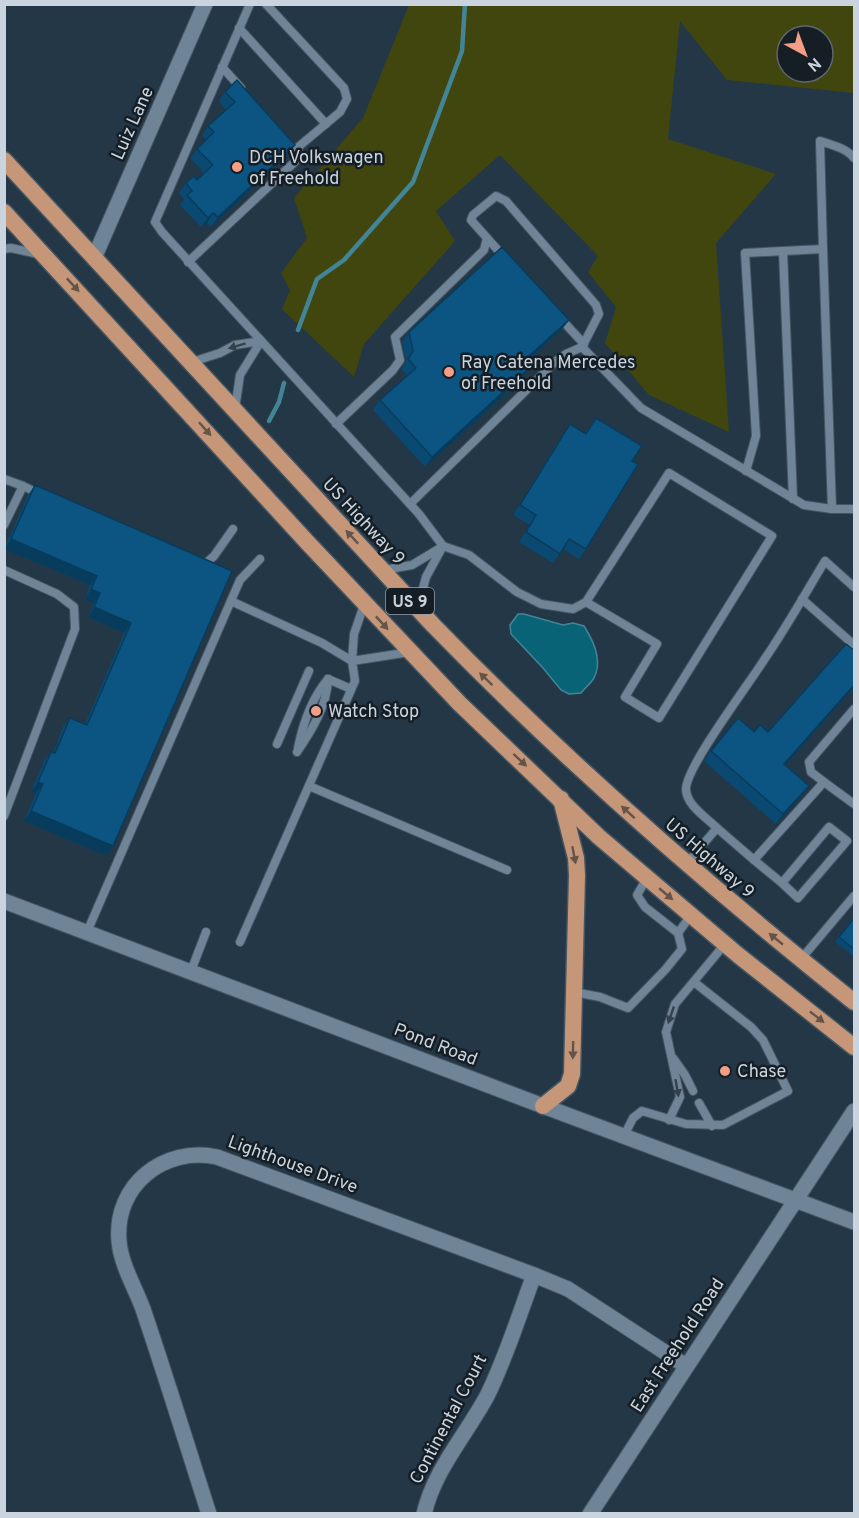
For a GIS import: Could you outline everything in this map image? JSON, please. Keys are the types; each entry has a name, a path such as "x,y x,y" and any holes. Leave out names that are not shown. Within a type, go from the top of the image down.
{"highway":[{"name":"US Highway 9","path":"4,160 475,668 544,736 686,864 801,959 853,998"},
{"name":"US 9","path":"4,212 460,704 561,798 599,837 725,944 855,1047"},
{"path":"543,1106 568,1086 572,1074 576,866 561,798"}],"street":[{"name":"Luiz Lane","path":"94,258 206,4"},
{"name":"Pond Road","path":"4,901 855,1222"},
{"name":"East Freehold Road","path":"590,1514 855,1111"},
{"name":"Lighthouse Drive","path":"209,1514 142,1308 120,1252 119,1228 124,1203 142,1177 167,1160 186,1155 217,1156 534,1275 568,1290 686,1366"},
{"name":"Continental Court","path":"424,1514 441,1470 468,1430 488,1394 534,1275"}],"lane":[{"path":"250,4 155,222 410,504 443,546 468,555 517,592 541,604 573,609 586,602 669,473 772,536 659,718 625,697 657,644 586,602"},
{"path":"266,4 344,88 347,99 340,112 297,148"},
{"path":"239,28 326,124"},
{"path":"222,67 244,91"},
{"path":"189,262 302,156 290,140"},
{"path":"832,509 820,141 839,147 853,154 855,158"},
{"path":"410,504 555,362 583,346 599,314 596,305 506,201 496,196 473,215 471,220 510,264"},
{"path":"336,424 393,370 400,360 395,337 484,250 487,238"},
{"path":"4,249 11,248 46,256"},
{"path":"746,471 756,436 745,253 823,249"},
{"path":"783,251 793,499"},
{"path":"557,315 641,408 804,505 855,509"},
{"path":"190,362 235,345 261,341"},
{"path":"235,411 240,375 261,341"},
{"path":"4,478 51,498"},
{"path":"4,525 23,486"},
{"path":"195,560 205,564 214,556 233,529"},
{"path":"382,570 412,565 443,546"},
{"path":"417,608 426,577 443,546"},
{"path":"87,932 240,580 260,559"},
{"path":"782,883 829,827 846,841 798,898 693,805 686,792 687,778 825,561 855,587"},
{"path":"4,570 57,594 74,607 75,628 4,816"},
{"path":"802,598 855,645"},
{"path":"231,601 322,643 352,661 410,652"},
{"path":"240,942 355,681 352,661 354,634 364,603"},
{"path":"277,744 309,671"},
{"path":"328,679 351,689"},
{"path":"328,679 328,693 311,732 297,752 310,709 328,679"},
{"path":"855,709 809,762 811,772 855,804"},
{"path":"754,860 824,782"},
{"path":"309,786 507,870"},
{"path":"686,864 717,828"},
{"path":"574,992 600,997 628,1008 682,949 678,933 645,907 636,895 648,878"},
{"path":"801,959 854,899"},
{"path":"678,933 691,915"},
{"path":"191,971 207,933"},
{"path":"669,1120 680,1097 666,1032 675,1004 725,944"},
{"path":"624,1136 633,1118 642,1111 686,1124 723,1125 788,1091 763,1040 751,1027 694,982"},
{"path":"670,1054 693,1091"},
{"path":"699,1102 712,1126"}],"green space":[{"path":"409,5 854,5 854,93 727,80 680,21 668,139 776,174 716,243 729,432 649,395 605,343 616,307 588,272 598,256 500,155 436,211 455,241 364,344 354,377 282,309 290,290 281,273 307,238 294,198 363,118"}],"water":[{"path":"518,614 563,625 573,623 584,626 591,638 598,665 594,678 581,693 569,694 561,690 511,634 510,625"}],"building":[{"name":"DCH Volkswagen of Freehold","path":"237,80 295,145 218,217 213,213 208,218 187,195 192,191 186,183 194,176 197,180 213,165 197,149 214,132 208,126 235,102 225,92"},
{"path":"502,247 569,320 521,363 527,370 432,457 380,400 416,368 408,359 413,351 409,332"},
{"path":"596,418 642,446 632,461 638,464 586,549 569,539 560,554 526,532 536,515 520,505 570,424 586,434"},
{"path":"35,485 232,571 113,846 31,811 43,784 38,782 51,752 55,753 70,718 87,725 131,623 94,607 100,593 91,589 97,576 11,539"},
{"path":"846,644 855,651 855,684 784,764 809,786 783,814 711,751 738,718 754,732 760,725 768,732"},
{"path":"855,917 855,950 839,937"}],"waterway":[{"path":"298,330 317,279 344,260 413,182 462,51 465,4"},
{"path":"269,421 279,402 284,383"}],"place":[{"name":"DCH Volkswagen of Freehold","path":"237,167"},
{"name":"Ray Catena Mercedes of Freehold","path":"449,372"},
{"name":"Watch Stop","path":"316,711"},
{"name":"Chase","path":"725,1071"}]}
